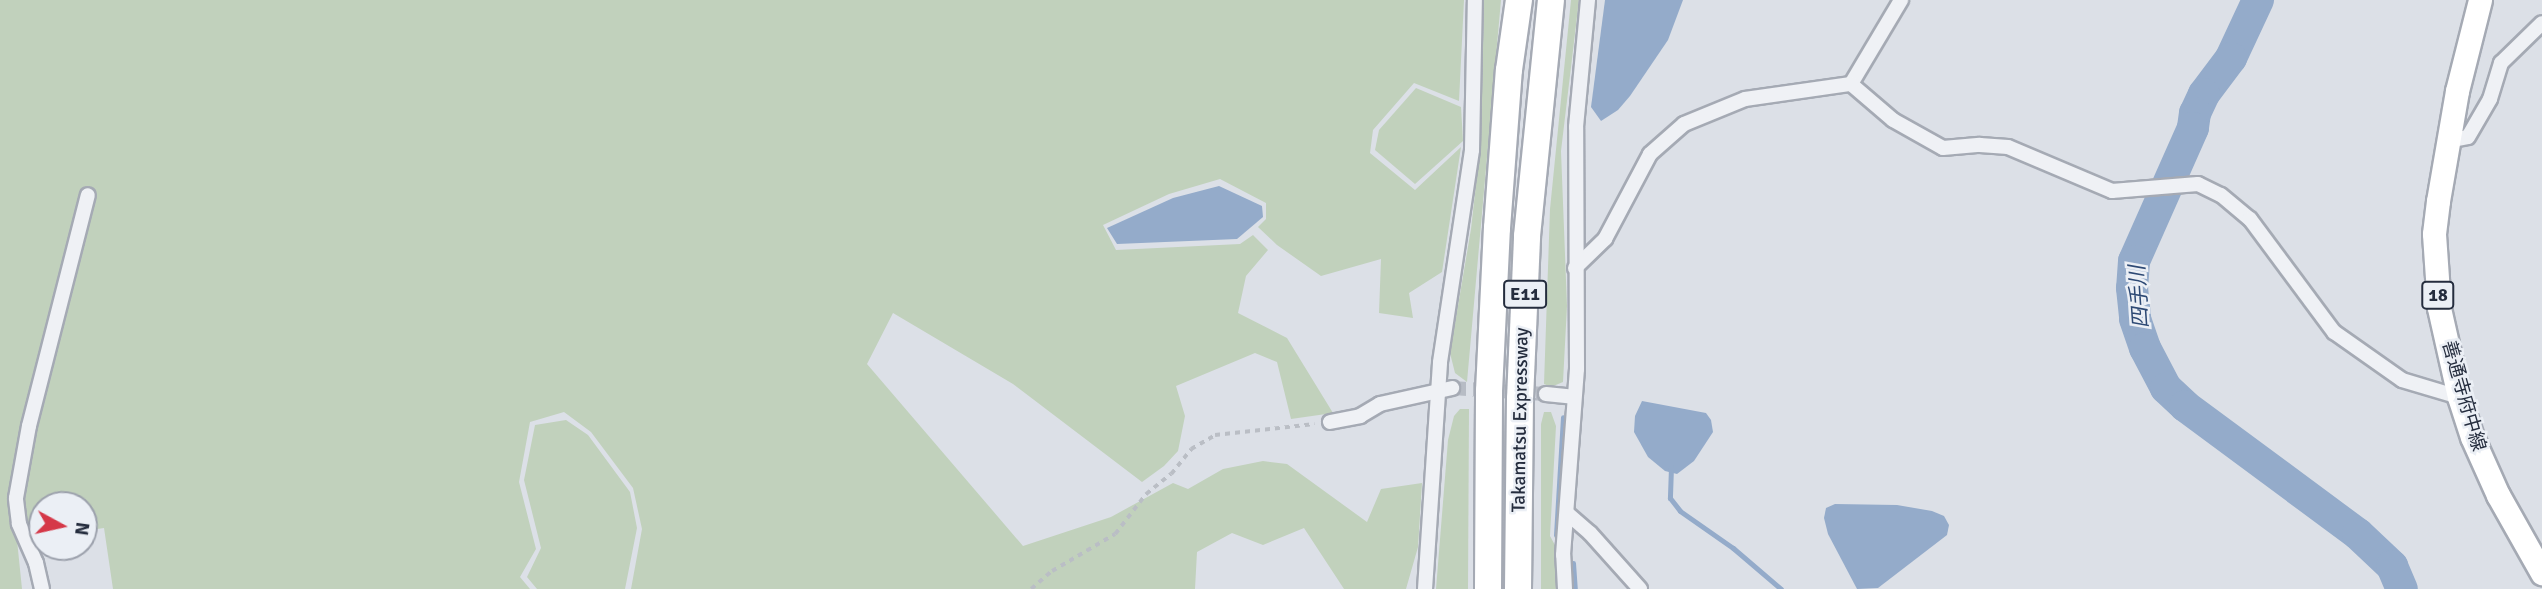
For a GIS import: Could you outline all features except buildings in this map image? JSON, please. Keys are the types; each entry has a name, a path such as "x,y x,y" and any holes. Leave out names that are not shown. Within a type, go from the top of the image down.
{"highway":[{"name":"Takamatsu Expressway","path":"1488,589 1489,391 1497,228 1509,70 1518,0"},
{"name":"Takamatsu Expressway","path":"1518,589 1520,400 1527,236 1551,0"}],"main road":[{"name":"善通寺府中線","path":"2480,0 2448,141 2434,234 2435,269 2440,308 2459,397 2472,437 2498,495 2542,573"}],"street":[{"path":"1425,589 1472,150 1475,0"},
{"path":"1565,589 1563,555 1577,369 1576,127 1588,0"},
{"path":"1851,84 1901,0"},
{"path":"2448,141 2468,138 2490,99 2501,63 2542,23"},
{"path":"1575,268 1605,239 1650,154 1684,124 1745,99 1851,84 1893,120 1943,148 1980,145 2008,148 2112,191 2198,184 2221,195 2250,219 2334,332 2402,380 2459,397"},
{"path":"42,589 36,563 19,524 16,498 29,426 88,195"},
{"path":"1330,422 1360,416 1380,404 1445,389"},
{"path":"1546,394 1573,397"},
{"path":"1568,514 1590,533 1640,589"}],"path":[{"path":"1031,589 1052,571 1115,534 1146,494 1171,474 1191,450 1215,435 1330,422"}],"green space":[{"path":"0,0 1464,0 1459,101 1414,83 1373,130 1370,153 1415,190 1461,147 1442,272 1409,293 1413,318 1379,313 1381,259 1321,276 1277,245 1258,227 1266,219 1266,203 1220,179 1169,194 1103,225 1116,250 1240,244 1253,235 1268,250 1246,276 1238,313 1287,338 1333,413 1291,419 1277,362 1255,353 1176,386 1185,416 1178,451 1164,466 1142,482 1013,384 893,313 867,364 1023,546 1111,517 1173,483 1188,489 1223,469 1263,461 1287,464 1367,522 1381,489 1422,483 1418,547 1406,589 1344,589 1304,528 1263,545 1232,533 1197,552 1195,589 631,589 642,529 633,488 591,432 564,412 530,422 519,482 536,549 520,577 530,589 113,589 104,528 98,529 98,491 28,491 28,538 17,540 22,589 0,589"},
{"path":"1484,0 1501,0 1467,382 1455,373 1450,353 1471,229 1481,140"},
{"path":"1571,0 1579,0 1561,151 1567,306 1563,382 1551,387 1544,384 1550,209"},
{"path":"1416,88 1461,107 1463,141 1415,184 1375,150 1379,130"},
{"path":"1460,409 1469,409 1468,589 1436,589 1448,440 1454,416"},
{"path":"1544,412 1551,412 1556,426 1550,536 1556,547 1557,589 1541,589 1541,424"},
{"path":"566,420 588,435 630,492 637,528 625,589 537,589 527,577 541,548 524,480 535,425"}],"water":[{"path":"1605,0 1683,0 1668,40 1630,96 1618,110 1601,121 1591,107"},
{"path":"1219,186 1262,206 1263,217 1237,239 1117,244 1107,228 1173,198"},
{"path":"1642,401 1706,413 1711,420 1713,432 1694,461 1677,474 1665,471 1648,457 1634,432 1635,416"},
{"path":"1835,504 1897,505 1932,511 1944,516 1949,525 1947,535 1878,588 1857,589 1828,534 1824,518 1826,508"}],"waterway":[{"name":"四手川","path":"2258,0 2231,58 2204,94 2195,113 2193,128 2134,261 2132,288 2135,319 2145,348 2166,388 2185,406 2358,534 2392,566 2402,589"},
{"path":"1556,535 1563,417"},
{"path":"1671,467 1670,498 1680,511 1733,548 1781,589"},
{"path":"1573,563 1575,589"}],"tunnel":[{"path":"1452,388 1546,394"}]}
